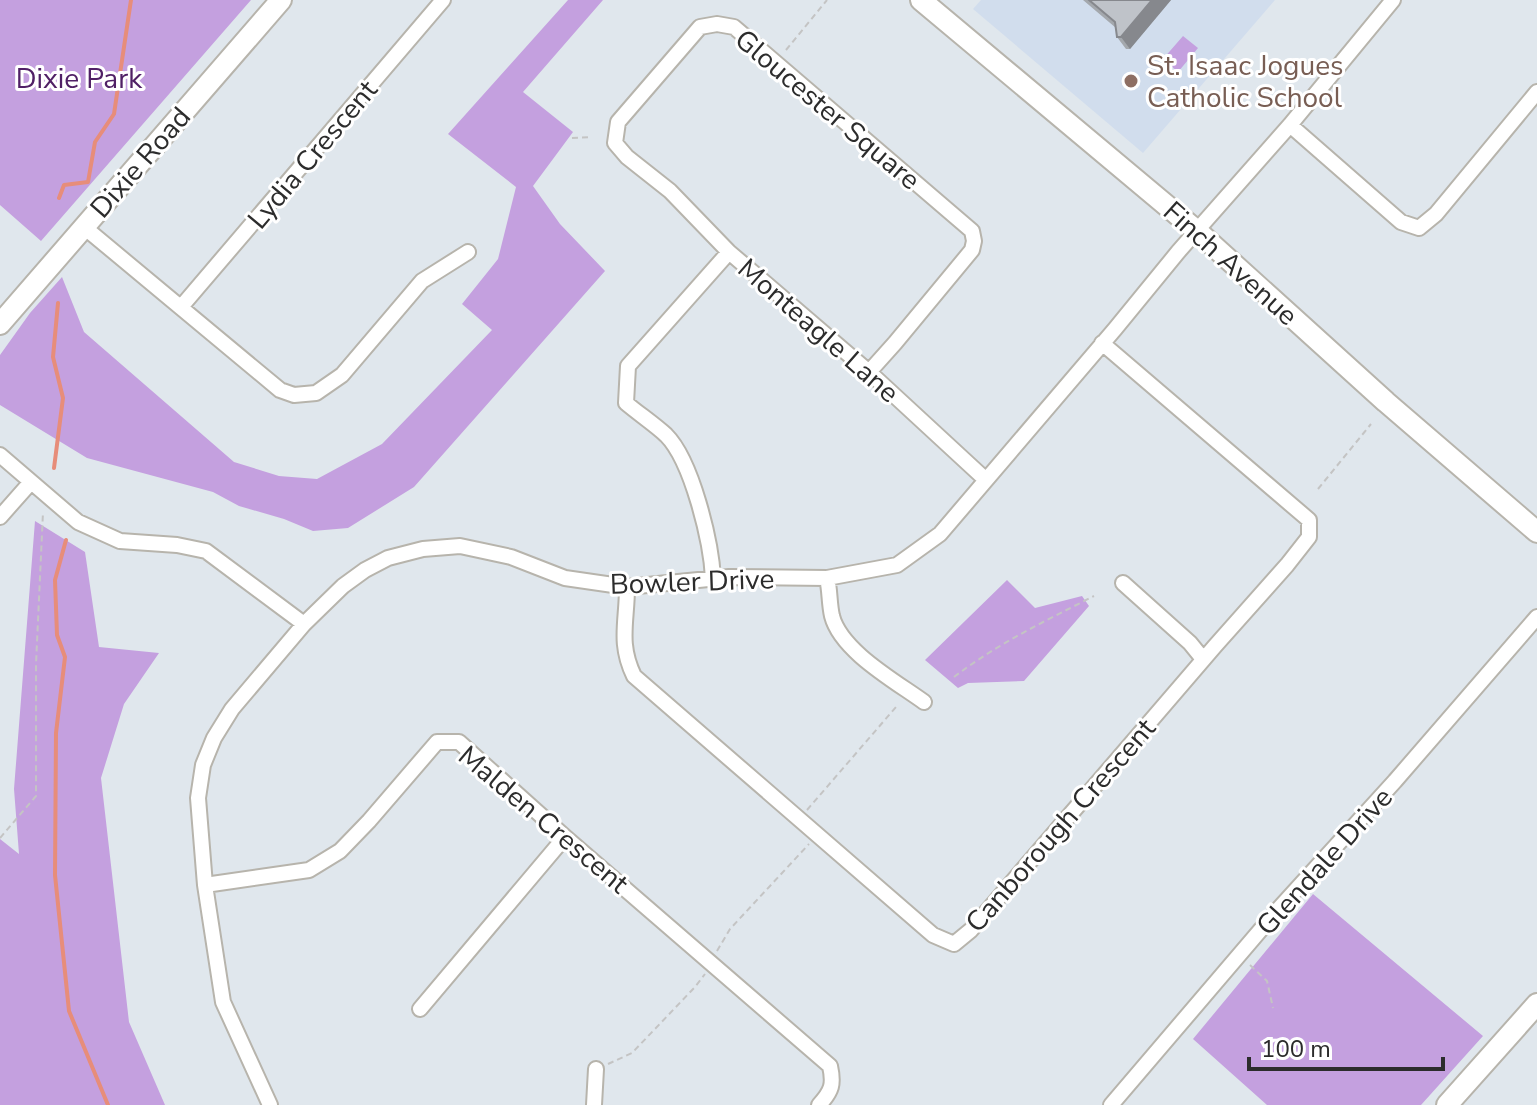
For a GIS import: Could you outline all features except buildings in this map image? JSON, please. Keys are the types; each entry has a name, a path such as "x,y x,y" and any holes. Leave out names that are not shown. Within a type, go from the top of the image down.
{"main road":[{"name":"Dixie Road","path":"0,324 281,0"},
{"name":"Finch Avenue","path":"921,0 1197,231 1386,402 1537,532"},
{"path":"1447,1105 1537,1004"}],"street":[{"name":"Lydia Crescent","path":"181,307 443,0"},
{"name":"Bowler Drive","path":"270,1105 223,1002 205,885 198,798 203,765 214,738 232,709 304,624 343,586 365,570 388,558 423,549 460,546 511,557 565,578 627,587 713,578 827,578 897,565 940,534 1290,125 1392,0"},
{"name":"Gloucester Square","path":"729,252 670,191 627,157 615,143 618,122 700,27 717,24 734,27 972,231 972,250 869,372"},
{"path":"1290,125 1401,222 1419,228 1436,214 1537,92"},
{"path":"84,227 280,390 294,395 316,393 342,375 422,281 468,252"},
{"name":"Monteagle Lane","path":"713,578 700,506 688,472 668,437 626,403 628,366 729,252 869,372 986,480"},
{"name":"Canborough Crescent","path":"627,587 624,638 626,660 634,676 933,935 954,944 971,930 1309,537 1309,520 1102,343"},
{"path":"0,455 78,522 120,541 177,545 206,551 304,624"},
{"path":"0,517 31,482"},
{"path":"827,578 832,616 842,637 866,660 924,702"},
{"path":"1123,583 1190,643 1203,659"},
{"name":"Glendale Drive","path":"1111,1105 1275,913 1537,617"},
{"name":"Malden Crescent","path":"205,885 309,870 340,851 437,742 459,742 830,1066 833,1079 830,1093 819,1105"},
{"path":"420,1009 565,837"},
{"path":"594,1105 596,1069"}],"path":[{"path":"786,50 827,0"},
{"path":"572,138 592,137"},
{"path":"1318,489 1371,424"},
{"path":"0,838 36,796 36,664 43,512"},
{"path":"954,677 1029,628 1094,596"},
{"path":"799,820 896,707"},
{"path":"1250,964 1267,981 1273,1008"}],"shaded area":[{"name":"St. Isaac Jogues Catholic School","path":"981,0 1275,0 1143,153 973,9"}],"green space":[{"name":"Dixie Park","path":"0,0 251,0 41,241 0,205"},
{"path":"568,0 603,0 523,92 573,132 533,186 560,224 605,271 414,487 348,528 313,531 239,506 213,492 87,458 0,405 0,355 30,313 62,277 84,332 234,462 279,476 317,479 382,444 492,330 462,304 498,259 516,187 448,134"},
{"path":"1183,36 1198,48 1178,72 1163,59"},
{"path":"35,521 85,552 99,647 159,653 124,704 101,778 129,1022 165,1105 0,1105 0,839 19,854 14,789"},
{"path":"1007,580 1035,608 1082,596 1089,606 1024,681 968,683 958,688 925,660"},
{"path":"1313,894 1483,1036 1421,1105 1267,1105 1193,1039"}],"waterway":[{"path":"59,198 64,185 88,182 95,142 114,114 131,0"},
{"path":"54,468 63,398 53,357 58,303"},
{"path":"66,540 55,580 57,635 65,657 56,733 55,875 69,1011 108,1105"}],"place":[{"name":"St. Isaac Jogues Catholic School","path":"1131,81"}]}
